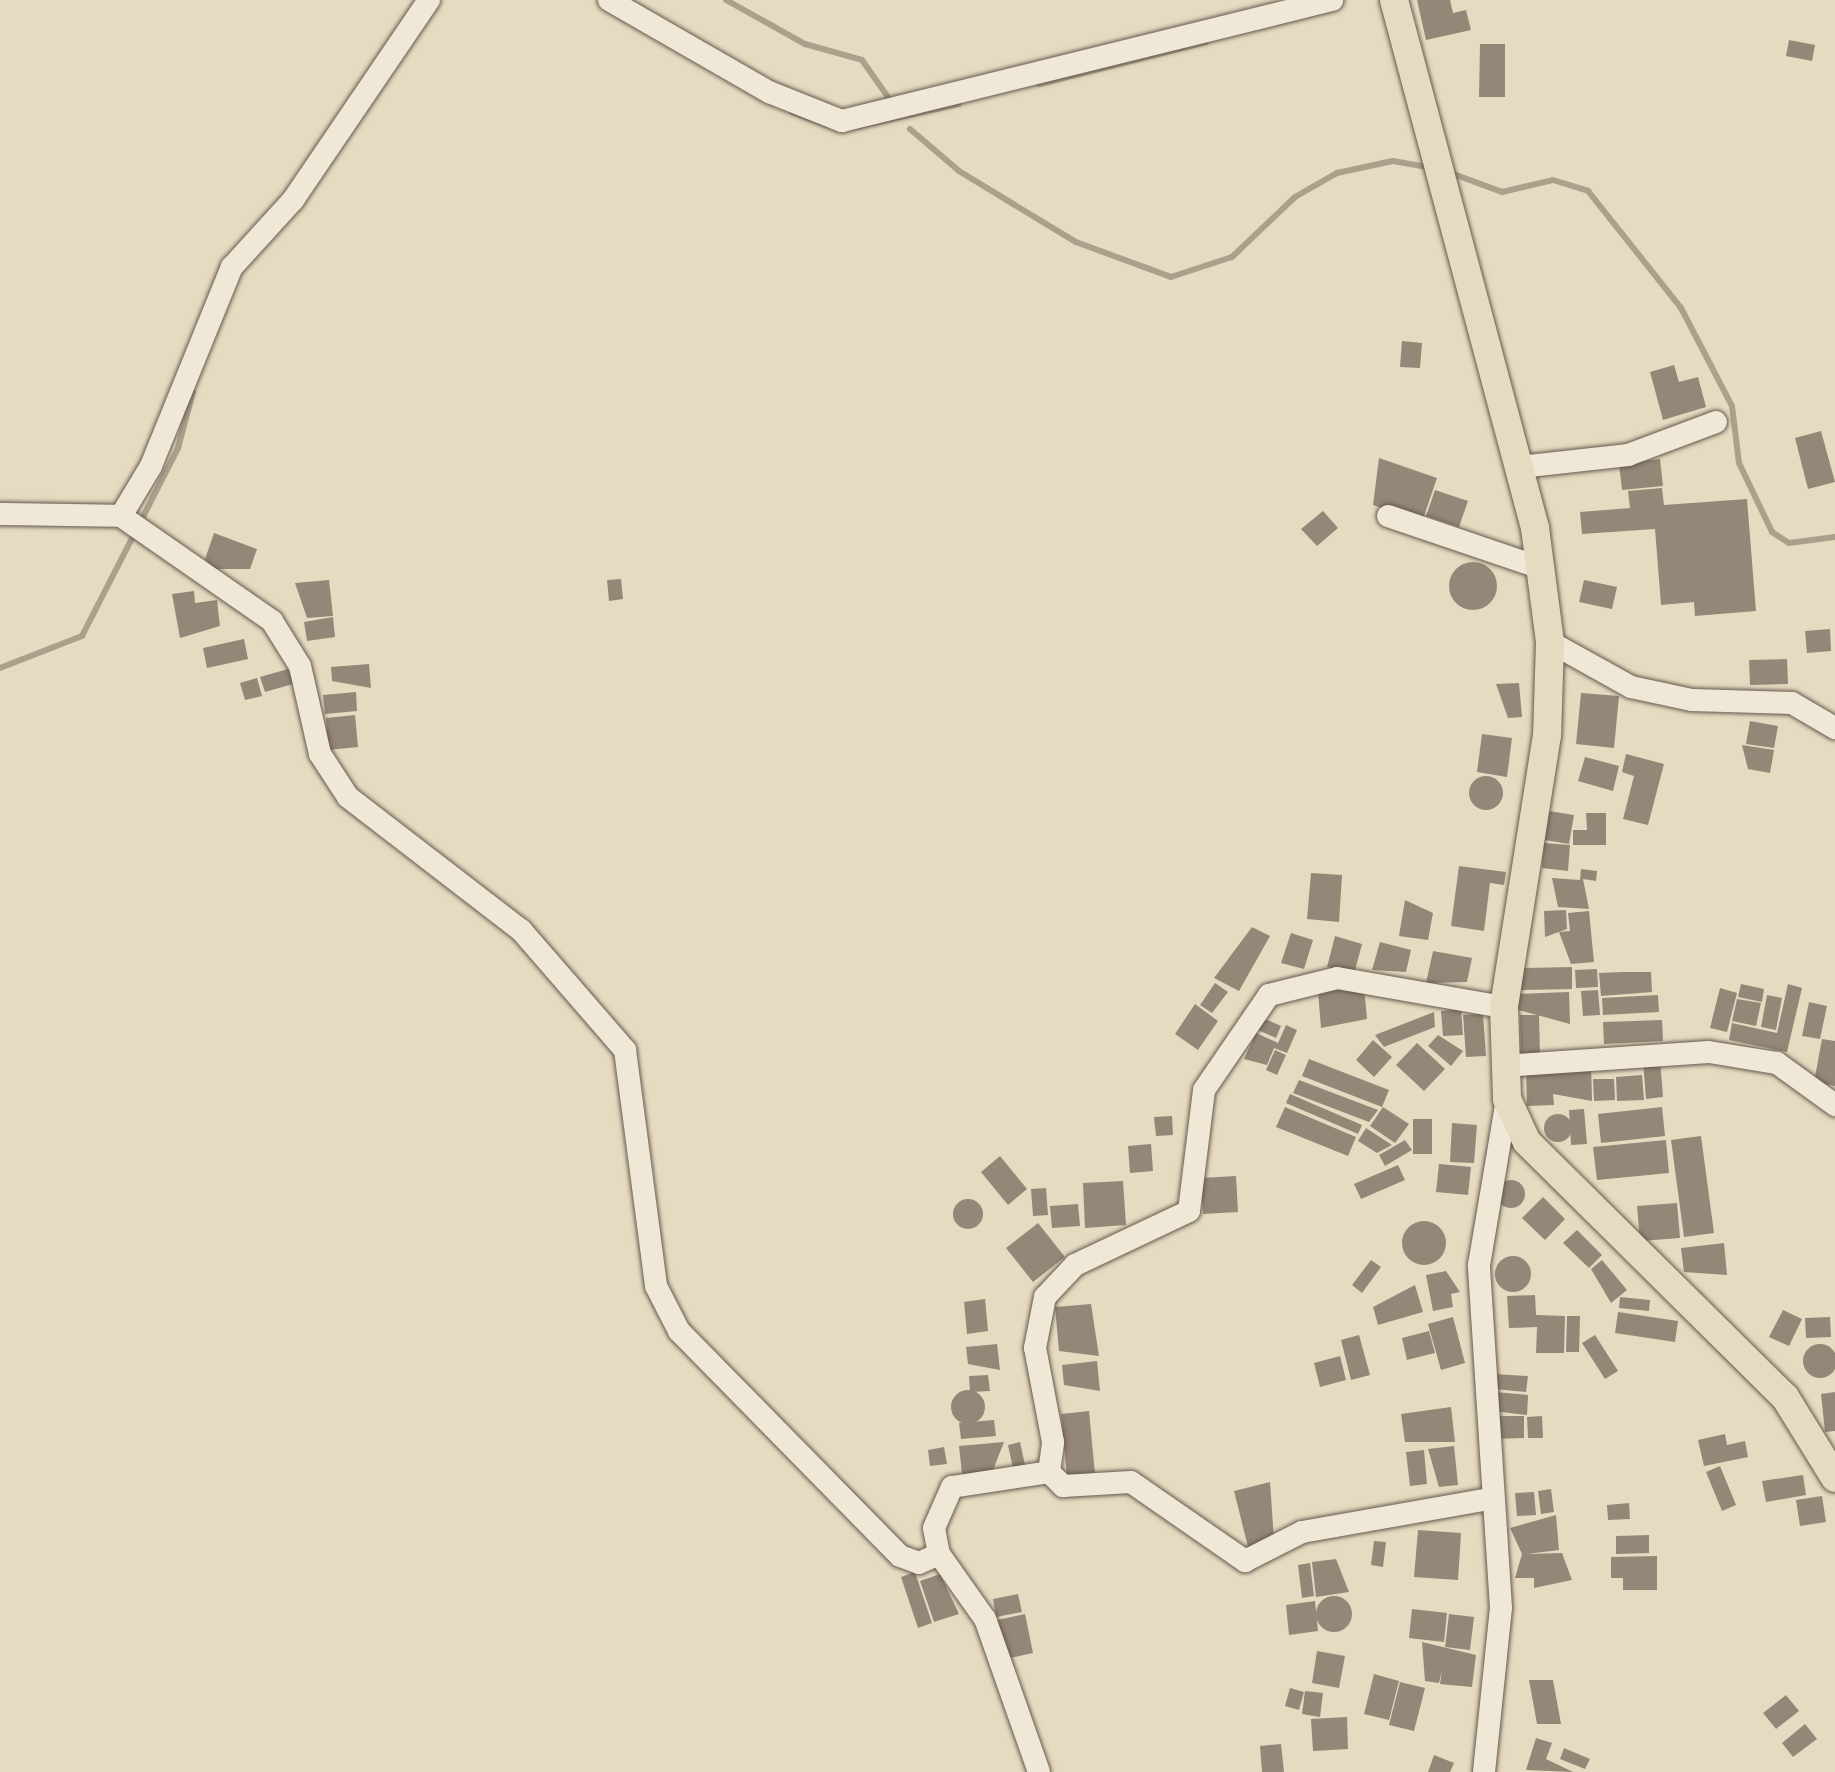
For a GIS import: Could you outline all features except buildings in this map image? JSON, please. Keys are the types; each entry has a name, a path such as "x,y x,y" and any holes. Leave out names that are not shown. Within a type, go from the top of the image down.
{"main road":[{"path":"1394,0 1520,467 1541,568 1550,642 1547,735 1504,1007 1507,1099 1527,1142 1784,1397 1835,1478"}],"street":[{"path":"121,516 151,466 232,267 294,200 429,0"},
{"path":"610,0 769,92 842,121 1332,0"},
{"path":"1520,467 1628,456 1716,422"},
{"path":"0,514 121,516 272,620 300,666 320,754 348,797 521,930 615,1035 632,1072 656,1286 668,1315 765,1426 900,1556 919,1563 939,1554"},
{"path":"1388,516 1541,568"},
{"path":"1550,642 1590,673 1631,687 1692,700 1792,703 1835,728"},
{"path":"1490,1499 1302,1532 1244,1561 1130,1482 1063,1486 1049,1472 1038,1309 1075,1266 1188,1211 1204,1090 1269,995 1337,978 1504,1007"},
{"path":"1504,1066 1709,1052 1776,1063 1835,1105"},
{"path":"1484,1772 1502,1608 1490,1499 1479,1265 1507,1099"},
{"path":"1039,1772 984,1618 939,1554 934,1512 946,1492 1049,1472"}],"waterway":[{"path":"726,0 805,44 862,60 890,100"},
{"path":"1039,84 1206,42"},
{"path":"854,127 959,104"},
{"path":"792,112 827,125"},
{"path":"910,129 959,171 1076,242 1171,277 1232,257 1295,197 1337,173 1393,161 1431,168"},
{"path":"1448,172 1502,192 1553,180 1588,191 1681,308 1732,406 1739,463 1772,532 1789,543 1835,537"},
{"path":"0,668 82,636 178,448 193,392"}]}
